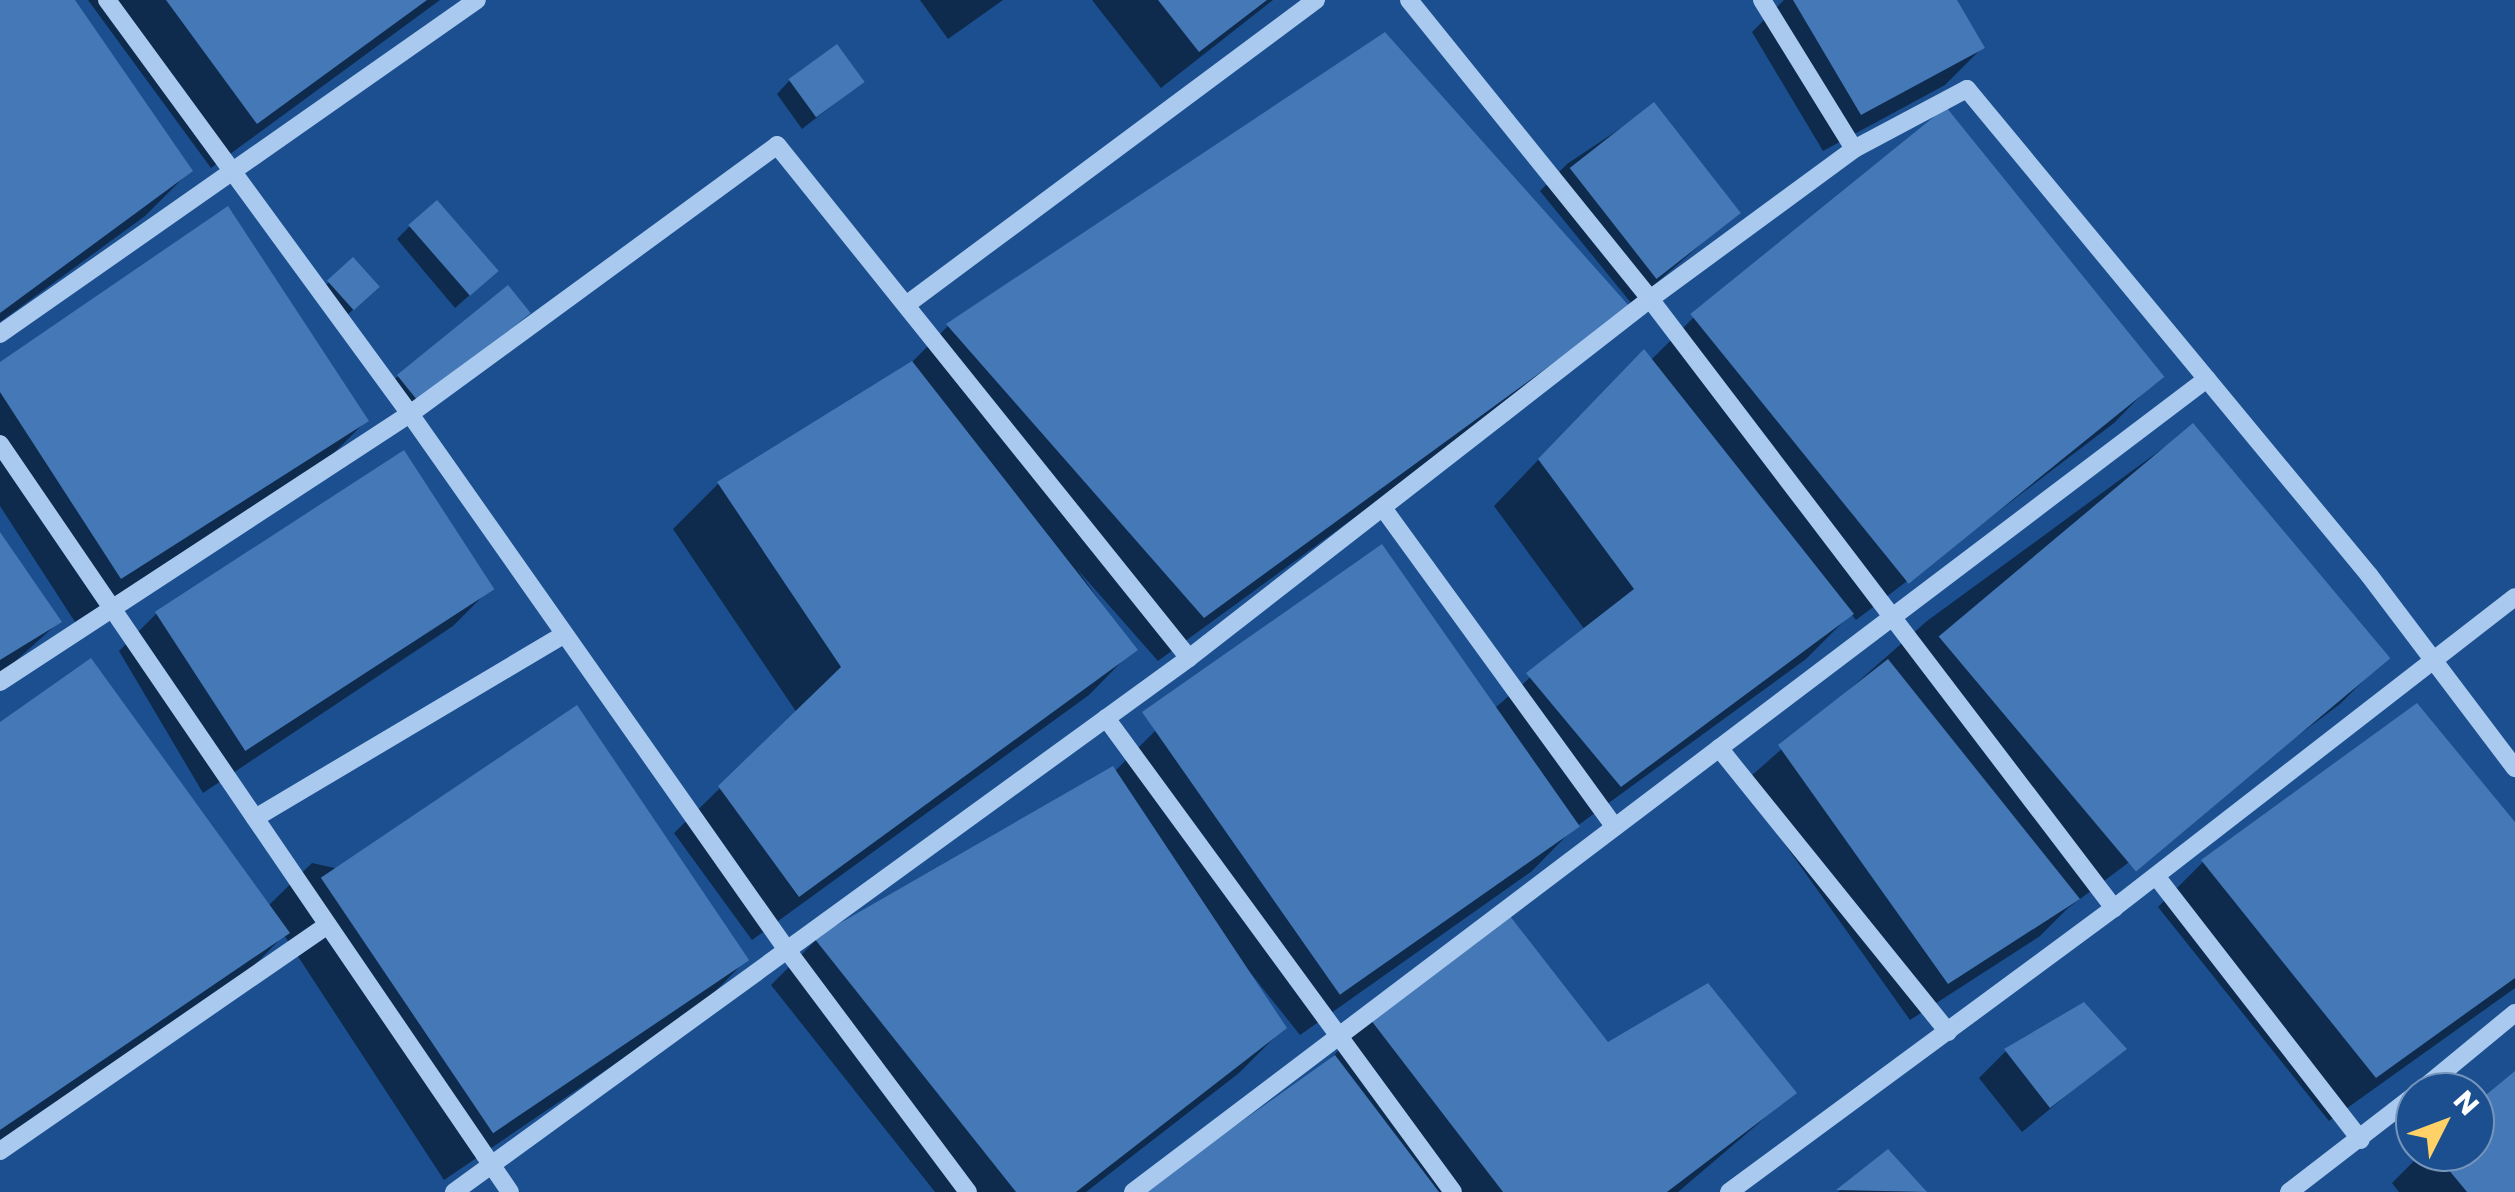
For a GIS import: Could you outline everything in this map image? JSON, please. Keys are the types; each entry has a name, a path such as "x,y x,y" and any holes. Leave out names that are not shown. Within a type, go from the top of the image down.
{"street":[{"path":"107,0 410,414 561,636 787,950 968,1192"},
{"path":"0,334 234,174 477,0"},
{"path":"906,305 1316,0"},
{"path":"1410,0 1650,299 2114,908"},
{"path":"1762,0 1854,149"},
{"path":"454,1192 1189,658 1650,299 1854,149 1968,88 2207,378 2515,768"},
{"path":"0,682 410,414 777,145 1189,658"},
{"path":"1133,1192 1335,1034 1893,619 2207,378"},
{"path":"0,444 510,1192"},
{"path":"1383,508 1614,826"},
{"path":"1729,1192 2114,908 2515,596"},
{"path":"255,818 561,636"},
{"path":"1106,718 1454,1192"},
{"path":"1720,748 1948,1032"},
{"path":"2156,876 2361,1140"},
{"path":"0,1151 328,925"},
{"path":"2444,1072 2515,1013"},
{"path":"2289,1192 2395,1112"}],"building":[{"path":"0,0 75,0 193,171 0,313"},
{"path":"166,0 427,0 257,124"},
{"path":"1158,0 1267,0 1199,52"},
{"path":"1793,0 1957,0 1985,48 1861,115"},
{"path":"1385,32 1630,307 1204,618 946,324"},
{"path":"837,44 865,82 816,117 788,79"},
{"path":"1654,102 1741,213 1656,279 1570,168"},
{"path":"1946,107 2164,377 1909,584 1690,314"},
{"path":"437,200 499,271 470,296 408,225"},
{"path":"228,206 369,421 121,579 0,392 0,362"},
{"path":"353,257 380,287 354,310 327,280"},
{"path":"508,285 531,313 420,403 397,375"},
{"path":"1644,349 1854,614 1621,787 1526,673 1634,589 1538,459"},
{"path":"912,361 1138,650 799,897 718,786 841,667 717,482"},
{"path":"2193,423 2390,658 2136,872 1939,636"},
{"path":"404,450 494,589 245,751 155,612"},
{"path":"0,532 62,622 0,660"},
{"path":"1382,544 1580,827 1340,995 1142,712"},
{"path":"91,658 290,933 0,1130 0,722"},
{"path":"1888,659 2080,899 1948,984 1778,745"},
{"path":"2417,703 2515,822 2515,978 2376,1078 2201,860"},
{"path":"577,705 749,960 493,1133 321,878"},
{"path":"1113,766 1287,1028 1076,1192 1016,1192 814,938"},
{"path":"1506,911 1608,1042 1708,983 1797,1093 1667,1192 1503,1192 1367,1015"},
{"path":"2084,1002 2127,1049 2050,1108 2004,1049"},
{"path":"1335,1055 1439,1192 1142,1192"},
{"path":"2515,1071 2515,1192 2467,1192 2450,1172 2495,1172 2495,1088"},
{"path":"1888,1149 1927,1192 1836,1190"}]}
